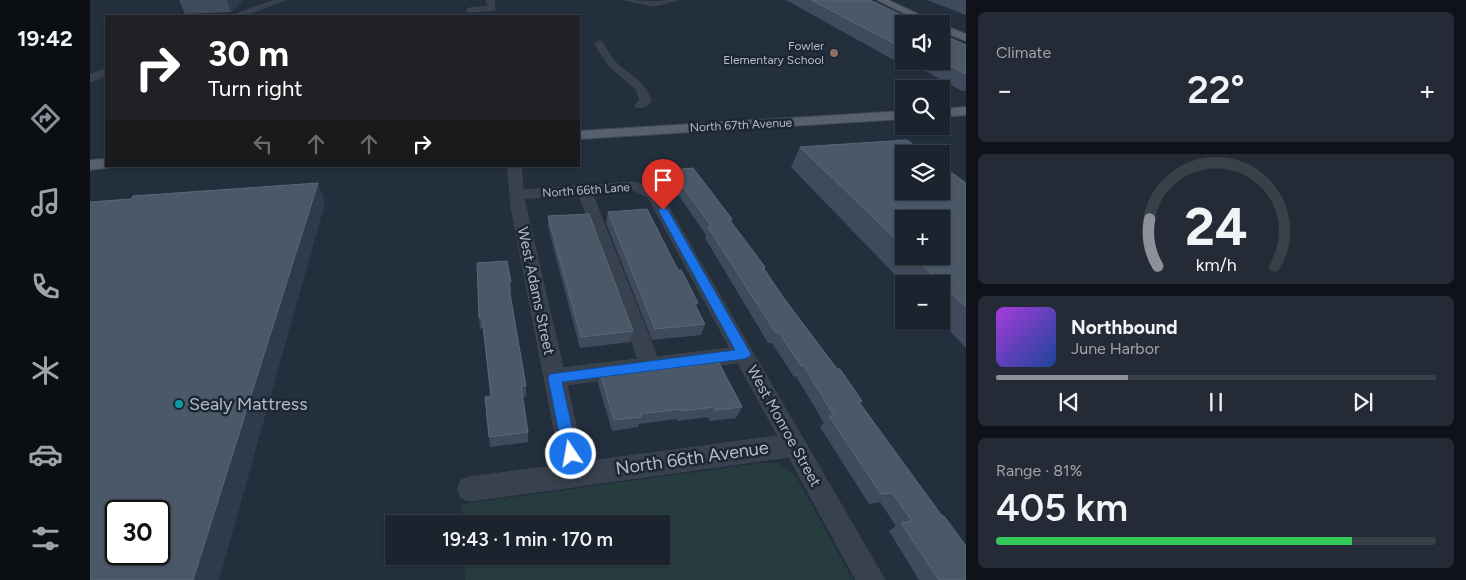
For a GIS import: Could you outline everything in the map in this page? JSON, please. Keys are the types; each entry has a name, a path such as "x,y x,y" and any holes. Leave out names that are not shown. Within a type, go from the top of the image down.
{"main road":[{"path":"881,0 914,15"},
{"path":"950,31 966,38"},
{"path":"950,113 966,112"},
{"name":"North 67th Avenue","path":"580,135 895,116"},
{"path":"90,165 105,164"}],"street":[{"path":"238,15 282,0"},
{"path":"470,10 492,8 490,0"},
{"path":"629,0 643,4 654,4 674,0"},
{"path":"598,44 613,65 630,76 645,94 646,101 640,106"},
{"path":"90,79 105,72"},
{"name":"West Adams Street","path":"514,167 517,195 575,474"},
{"name":"North 66th Lane","path":"517,195 634,186 654,194"},
{"path":"584,190 651,366"},
{"name":"West Monroe Street","path":"654,194 871,580"},
{"path":"554,378 744,354"},
{"name":"North 66th Avenue","path":"470,489 795,444"}],"green space":[{"path":"762,463 778,463 795,475 853,580 465,580 464,565 670,565 670,515 463,515 462,504"}],"building":[{"path":"811,0 870,0 901,15 895,15 895,44"},
{"path":"950,38 966,45 966,74 950,66"},
{"path":"907,140 914,145 895,145 895,200 950,200 950,171 966,183 966,307 950,292 950,275 933,275 922,265 950,265 950,210 895,210 895,238 800,147"},
{"path":"693,168 732,219 729,219 765,267 763,268 783,297 837,369 840,369 862,401 859,402 966,546 966,580 939,580 901,523 912,521 892,493 881,494 829,416 834,416 804,366 801,366 779,332 775,332 708,227 711,226 671,170"},
{"name":"Sealy Mattress","path":"318,183 193,580 90,580 90,202 131,199 133,196"},
{"path":"647,209 678,270 681,270 688,283 698,303 694,303 705,324 655,329 608,212"},
{"path":"589,214 633,331 581,337 548,216"},
{"path":"507,261 511,282 508,282 526,386 521,386 528,432 489,437 485,397 491,396 482,317 479,318 477,263"},
{"path":"716,357 742,407 715,410 714,407 682,411 681,409 640,414 641,417 614,420 600,372 656,366 657,370 694,366 692,360"}],"place":[{"name":"Fowler Elementary School","path":"834,53"},
{"name":"Sealy Mattress","path":"179,404"}],"route":[{"path":"571,454 554,378 744,354 663,210"}]}
